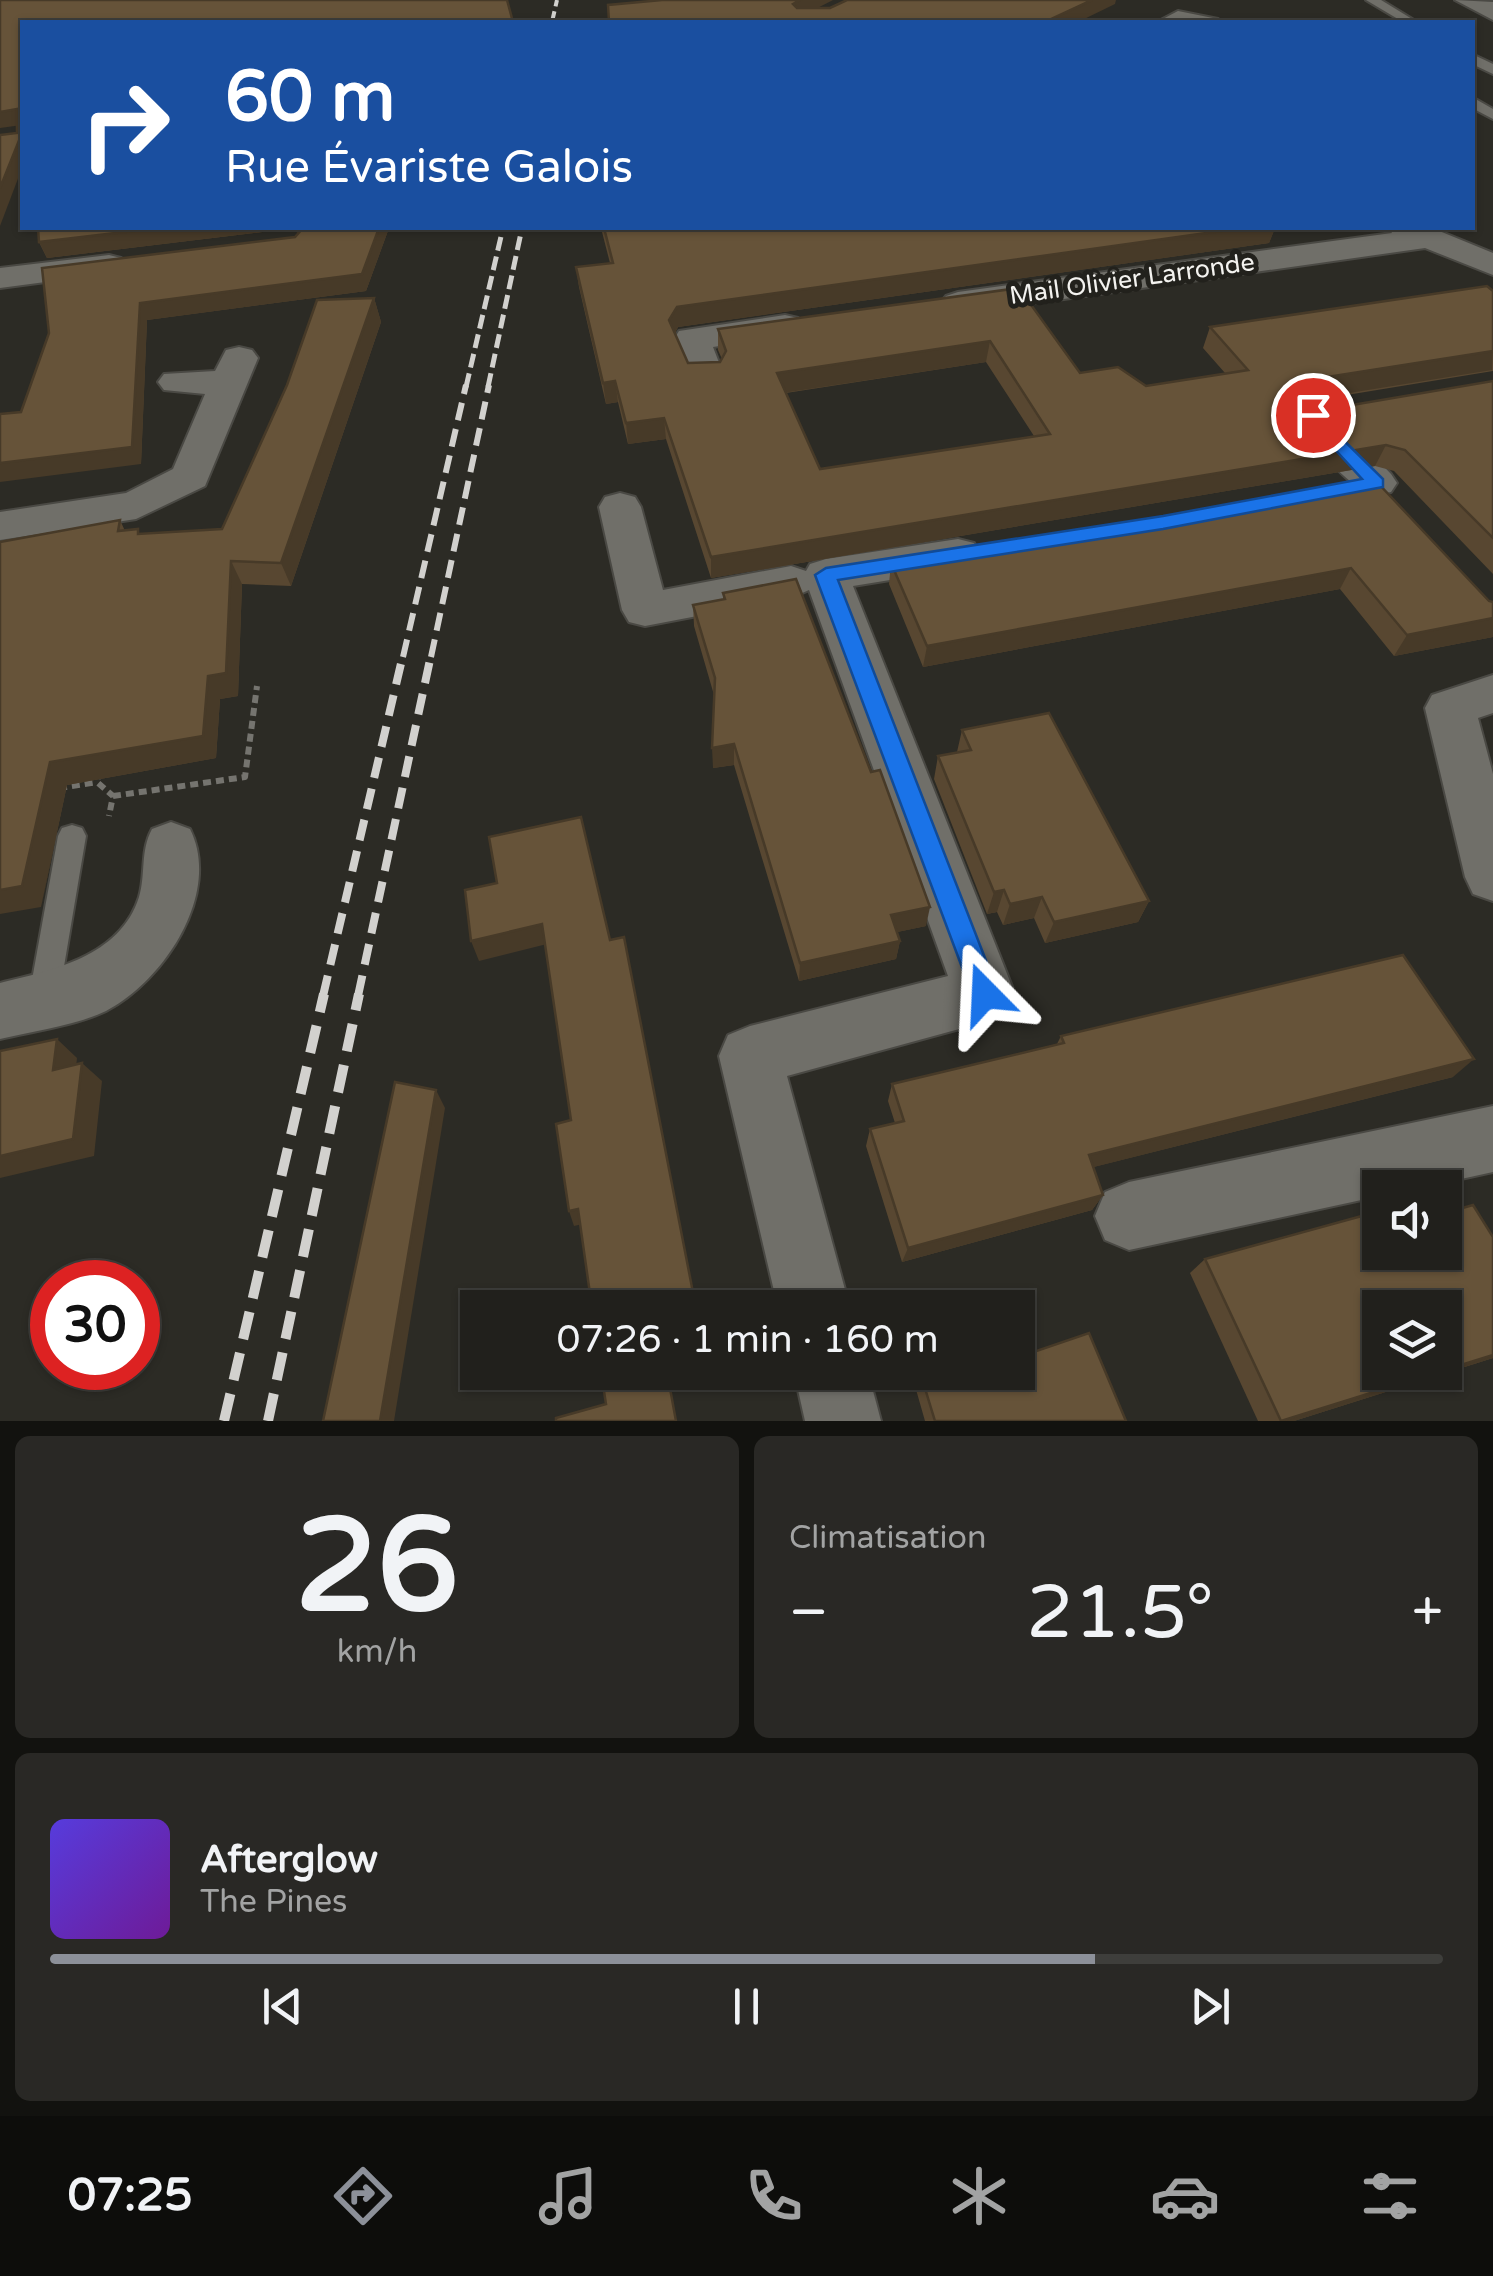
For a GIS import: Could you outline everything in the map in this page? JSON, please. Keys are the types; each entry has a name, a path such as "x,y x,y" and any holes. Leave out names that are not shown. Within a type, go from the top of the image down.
{"street":[{"path":"1468,0 1493,12"},
{"path":"1417,233 1493,265"},
{"name":"Mail Olivier Larronde","path":"924,307 1417,233"},
{"path":"0,278 134,262"},
{"path":"704,373 692,339 828,320"},
{"path":"0,526 136,506 190,476 235,371 177,382"},
{"path":"1331,412 1376,483 1415,525"},
{"path":"1318,494 1376,483"},
{"path":"620,507 645,610 826,575 1013,546"},
{"path":"809,1290 750,1056 985,994 826,575"},
{"path":"1493,694 1450,708 1493,877"},
{"path":"21,1006 86,990 139,950 167,902 171,845"},
{"path":"1129,1216 1493,1138"},
{"path":"835,1390 843,1421"}],"lane":[{"path":"1372,0 1407,20"},
{"path":"1167,20 1178,15 1204,20"},
{"path":"21,1006 72,836"}],"path":[{"path":"97,782 113,796 246,776 257,686"},
{"path":"97,782 100,762"},
{"path":"39,791 97,782"},
{"path":"106,832 113,796"}],"building":[{"path":"0,0 507,0 512,20 20,20 20,138 0,188 0,135 17,133 17,109 0,112"},
{"path":"662,0 800,0 793,4 797,8 830,8 847,0 1092,0 1049,20 609,20 608,5"},
{"path":"38,230 141,230 39,242"},
{"path":"301,230 378,230 362,274 140,303 132,447 0,463 0,414 21,412 49,333 42,268 295,237"},
{"path":"605,230 1228,230 677,307 669,320 688,363 720,362 726,351 718,329 1019,288 1080,373 1118,367 1146,386 1248,370 1210,327 1487,286 1493,291 1493,351 1321,378 1307,382 1299,392 1305,404 1323,410 1493,381 1493,538 1405,450 1386,445 711,557 664,418 626,423 615,381 603,383 576,267 613,263","holes":["990,341 1050,434 820,469 777,373"]},
{"path":"374,298 281,563 231,561 226,673 208,676 203,736 50,762 22,886 0,890 0,542 120,520 118,531 138,529 138,534 222,529 287,385 317,300"},
{"path":"1376,481 1493,602 1493,618 1407,635 1351,568 927,646 891,563 1171,519"},
{"path":"796,579 871,772 880,770 930,907 891,915 900,941 800,963 734,744 712,748 715,678 693,605 725,599 723,593"},
{"path":"1049,713 1149,901 1054,922 1042,897 1010,904 1004,890 994,892 938,756 971,750 962,730"},
{"path":"581,817 610,940 624,937 693,1290 589,1290 578,1209 569,1211 556,1124 571,1120 542,924 471,941 465,890 497,883 489,837"},
{"path":"1403,955 1474,1059 1089,1155 1103,1195 908,1248 870,1129 904,1121 892,1084 1064,1043 1061,1036"},
{"path":"57,1039 53,1070 82,1063 73,1139 0,1156 0,1051"},
{"path":"395,1082 436,1090 380,1421 323,1421"},
{"path":"1473,1205 1493,1237 1493,1355 1462,1365 1462,1290 1362,1290 1362,1390 1380,1390 1281,1421 1205,1259 1362,1216 1362,1270 1462,1270 1462,1208"},
{"path":"1089,1333 1126,1421 935,1421 926,1390 1035,1390 1035,1352"},
{"path":"604,1390 670,1390 676,1421 556,1421 606,1404"}],"railway":[{"path":"552,20 557,0"},
{"path":"466,387 503,230"},
{"path":"488,387 522,230"},
{"path":"403,657 466,385"},
{"path":"431,657 489,385"},
{"path":"323,996 403,655"},
{"path":"358,996 431,655"},
{"path":"224,1421 324,994"},
{"path":"268,1421 359,994"}],"route":[{"path":"985,994 879,724 826,575 1163,522 1376,483 1313,415"}]}
